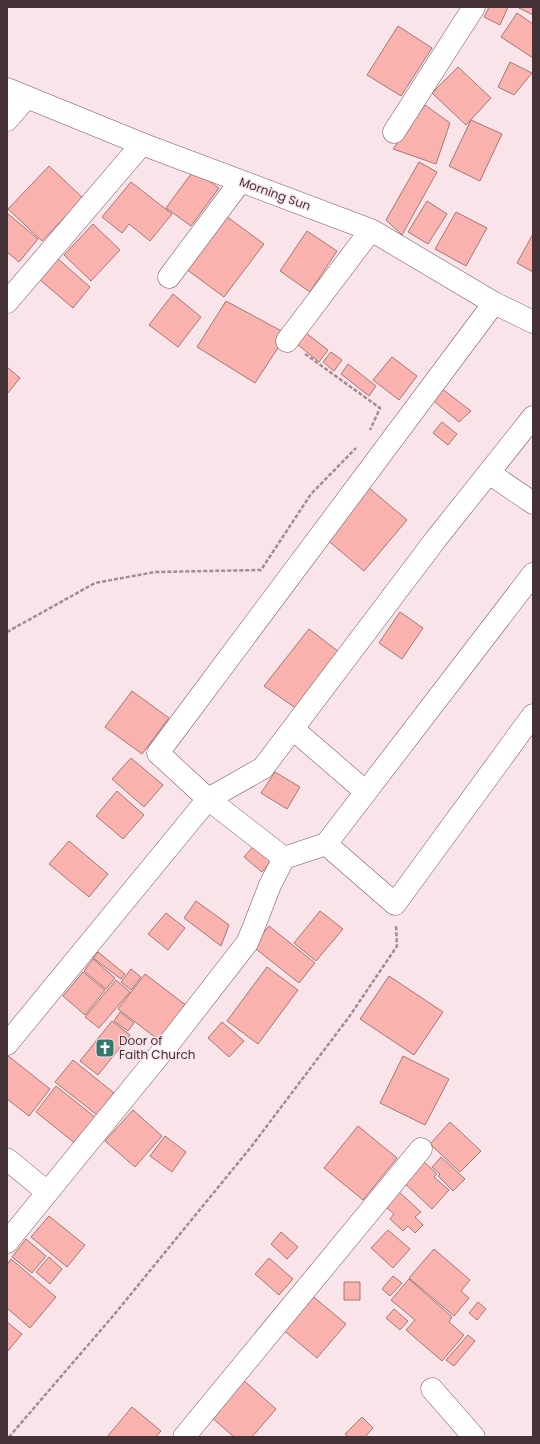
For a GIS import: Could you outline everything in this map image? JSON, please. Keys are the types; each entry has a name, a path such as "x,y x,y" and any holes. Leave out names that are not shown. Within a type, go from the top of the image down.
{"street":[{"path":"394,132 474,7"},
{"name":"Morning Sun","path":"7,89 240,182 371,230 494,303 533,322"},
{"path":"7,120 27,97"},
{"path":"7,302 142,144"},
{"path":"168,277 240,182"},
{"path":"287,341 371,230"},
{"path":"284,858 208,798 158,753 494,303"},
{"path":"7,1044 208,798 263,768 436,539 533,417"},
{"path":"489,473 533,503"},
{"path":"7,1242 174,1037 247,943 254,929 270,885 284,858 326,844 533,574"},
{"path":"326,844 395,904 533,715"},
{"path":"293,728 366,792"},
{"path":"184,1437 421,1148"},
{"path":"7,1159 47,1192"},
{"path":"432,1389 474,1437"}],"path":[{"path":"287,341 380,408 369,432"},
{"path":"7,632 95,583 155,572 261,570 311,494 361,444"},
{"path":"9,1437 113,1316 246,1153 349,1017 397,946 395,904"}],"building":[{"path":"489,7 508,7 500,25 484,17"},
{"path":"517,7 533,7 533,15"},
{"path":"517,13 533,24 533,58 501,37"},
{"path":"398,26 432,48 401,96 367,75"},
{"path":"510,62 532,73 514,95 498,87"},
{"path":"458,67 491,98 466,125 432,93"},
{"path":"425,105 450,123 436,164 393,149"},
{"path":"471,120 502,134 480,181 449,166"},
{"path":"419,162 437,172 402,235 386,220"},
{"path":"49,166 83,198 42,241 8,209"},
{"path":"194,170 219,188 191,226 166,208"},
{"path":"131,182 172,214 150,241 129,224 122,233 102,217"},
{"path":"427,201 447,214 428,244 408,232"},
{"path":"456,212 487,228 466,266 435,249"},
{"path":"7,213 38,239 19,262 7,252"},
{"path":"226,216 264,244 224,297 186,269"},
{"path":"93,224 120,250 91,281 64,255"},
{"path":"307,231 337,251 310,292 280,271"},
{"path":"533,234 533,272 517,263"},
{"path":"57,258 90,287 73,308 39,279"},
{"path":"173,294 201,317 178,347 149,325"},
{"path":"226,301 287,334 255,383 197,347"},
{"path":"306,333 328,350 319,362 297,344"},
{"path":"331,352 342,360 334,371 323,362"},
{"path":"392,357 417,376 399,400 373,380"},
{"path":"348,364 376,386 369,396 341,374"},
{"path":"7,367 20,378 7,394"},
{"path":"437,385 471,411 459,422 429,397"},
{"path":"442,422 457,434 448,445 433,433"},
{"path":"368,487 407,520 364,571 325,538"},
{"path":"400,612 423,628 402,659 379,643"},
{"path":"309,629 343,655 300,711 264,686"},
{"path":"132,691 169,718 142,754 105,727"},
{"path":"131,758 163,785 144,807 112,779"},
{"path":"275,772 300,787 287,809 261,793"},
{"path":"117,791 144,815 123,839 96,816"},
{"path":"69,841 108,874 89,897 49,864"},
{"path":"257,842 275,856 262,872 244,857"},
{"path":"196,901 229,925 221,946 184,918"},
{"path":"320,911 343,929 316,961 294,943"},
{"path":"166,913 185,928 168,950 148,934"},
{"path":"269,926 315,963 299,983 252,946"},
{"path":"98,952 125,974 121,979 93,958"},
{"path":"93,959 115,978 106,989 84,971"},
{"path":"267,967 298,990 258,1044 227,1021"},
{"path":"131,969 141,977 131,990 121,982"},
{"path":"83,972 105,990 85,1015 63,996"},
{"path":"145,974 187,1006 160,1041 118,1009"},
{"path":"389,976 443,1012 414,1055 360,1019"},
{"path":"116,980 130,992 99,1028 85,1017"},
{"path":"120,1012 134,1023 128,1031 114,1021"},
{"name":"Door of Faith Church","path":"112,1021 130,1035 98,1075 80,1061"},
{"path":"222,1022 244,1041 229,1057 208,1038"},
{"path":"7,1055 50,1089 29,1116 7,1099"},
{"path":"403,1056 449,1079 425,1125 380,1103"},
{"path":"73,1060 114,1093 97,1115 55,1082"},
{"path":"56,1086 96,1118 76,1144 36,1112"},
{"path":"133,1110 162,1136 135,1167 105,1141"},
{"path":"450,1122 481,1151 460,1172 430,1144"},
{"path":"358,1126 397,1158 363,1200 324,1168"},
{"path":"165,1136 186,1152 172,1172 150,1156"},
{"path":"441,1157 465,1179 453,1191 438,1176 440,1174 432,1167"},
{"path":"422,1160 437,1174 434,1177 449,1190 432,1209 402,1181"},
{"path":"398,1191 421,1212 415,1217 423,1225 415,1233 408,1226 403,1231 390,1219 394,1214 385,1206"},
{"path":"49,1216 85,1245 67,1267 31,1237"},
{"path":"388,1230 410,1249 393,1268 371,1248"},
{"path":"281,1232 298,1247 287,1259 271,1244"},
{"path":"26,1239 46,1256 32,1273 12,1257"},
{"path":"434,1249 470,1280 461,1291 469,1298 454,1316 409,1278"},
{"path":"49,1257 62,1269 50,1284 36,1272"},
{"path":"269,1258 293,1279 279,1295 255,1274"},
{"path":"11,1259 56,1297 30,1328 7,1308 7,1265"},
{"path":"393,1276 402,1283 390,1296 382,1289"},
{"path":"409,1279 452,1317 449,1322 464,1335 442,1361 406,1330 415,1320 391,1300"},
{"path":"344,1282 360,1282 360,1300 344,1300"},
{"path":"310,1294 346,1324 317,1358 281,1328"},
{"path":"478,1302 486,1309 477,1320 469,1313"},
{"path":"394,1309 408,1321 400,1330 386,1318"},
{"path":"7,1322 22,1334 7,1352"},
{"path":"468,1335 475,1341 454,1366 446,1360"},
{"path":"242,1379 276,1409 252,1437 234,1437 210,1416"},
{"path":"132,1407 161,1431 156,1437 107,1437"},
{"path":"362,1417 373,1428 365,1437 349,1437 345,1434"}],"place":[{"name":"Door of Faith Church","path":"105,1048"}]}
